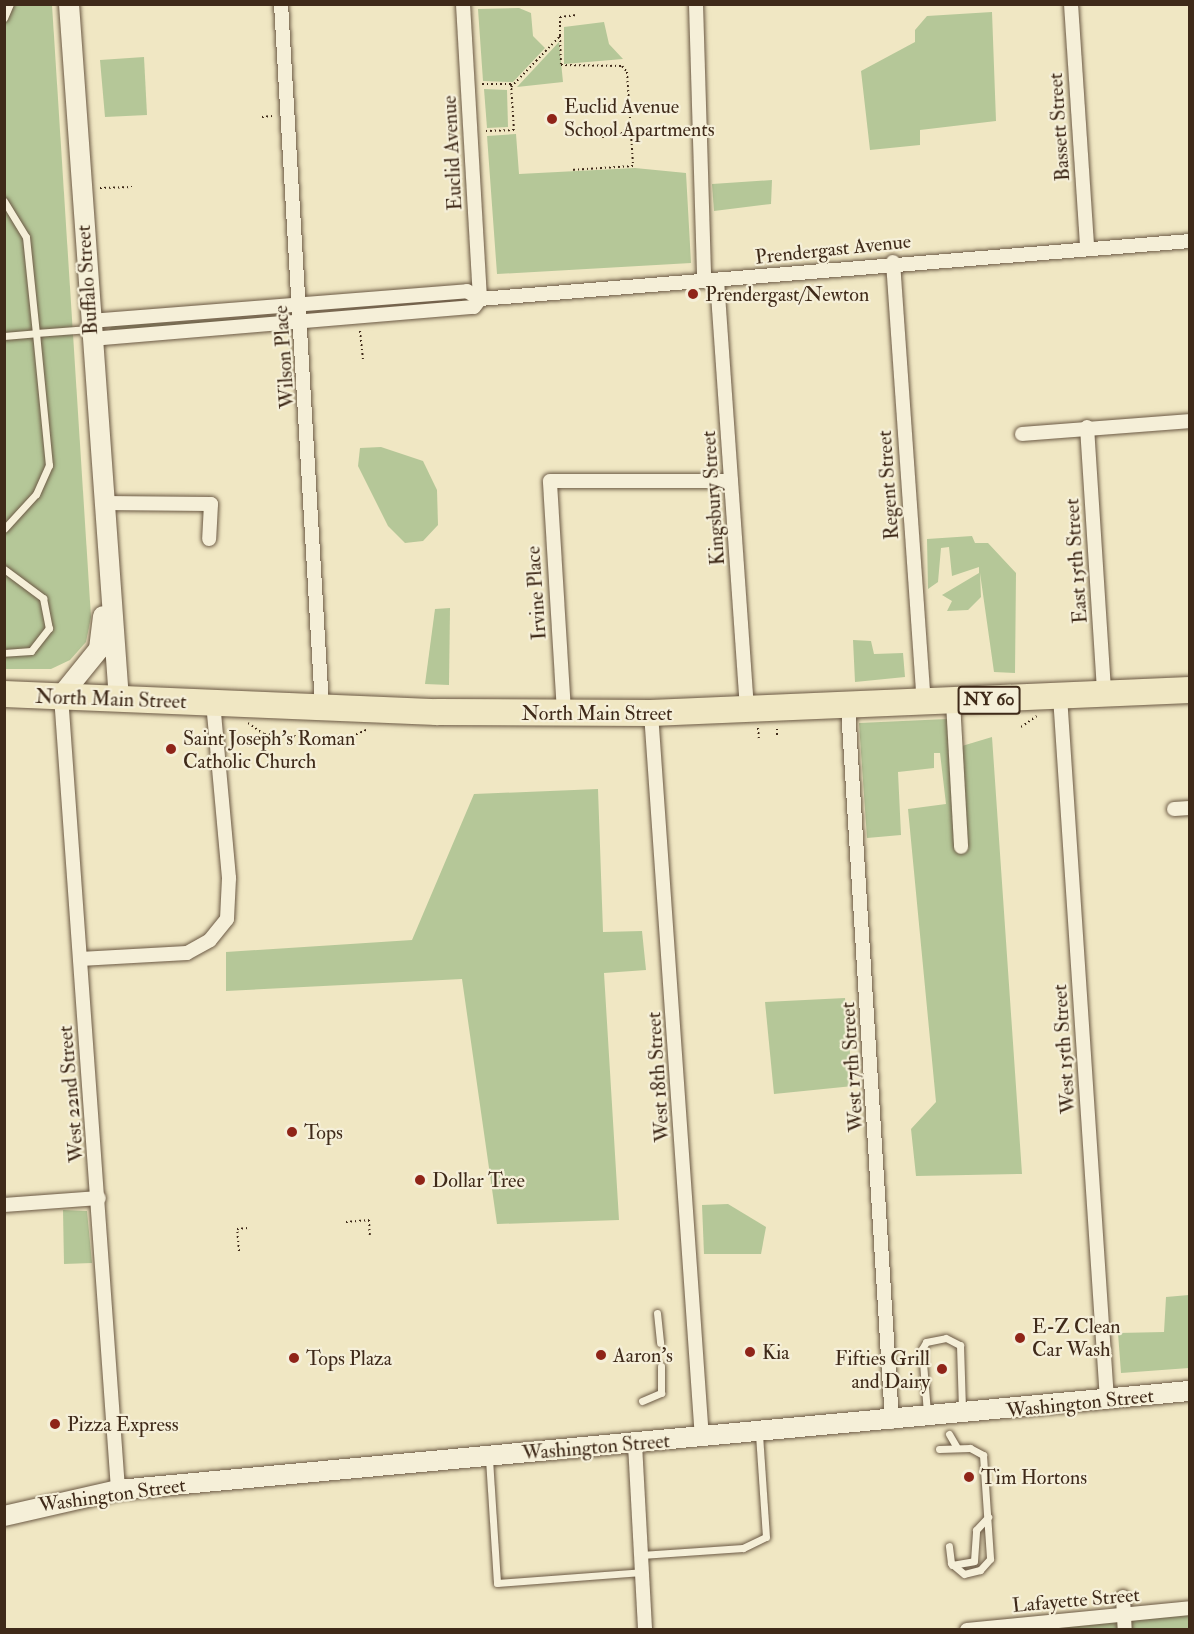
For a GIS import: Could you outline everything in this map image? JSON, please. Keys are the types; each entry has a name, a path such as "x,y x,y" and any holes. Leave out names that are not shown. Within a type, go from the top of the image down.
{"highway":[{"name":"North Main Street","path":"4,694 322,707 651,713 753,719 848,708 952,702 1052,703 1104,693 1190,690"}],"main road":[{"name":"Buffalo Street","path":"69,4 90,330 119,699"},
{"name":"Buffalo Street","path":"61,696 99,649 101,571 107,555"},
{"name":"Washington Street","path":"4,1516 117,1490 962,1416 1190,1391"}],"street":[{"name":"Wilson Place","path":"281,4 322,707"},
{"name":"Euclid Avenue","path":"463,4 480,299"},
{"name":"Kingsbury Street","path":"696,4 711,280 753,719"},
{"name":"Bassett Street","path":"1071,4 1087,247"},
{"name":"Prendergast Avenue","path":"480,299 893,262 1190,241"},
{"name":"Regent Street","path":"893,262 924,704"},
{"path":"467,291 480,299 474,307 301,321 90,330 300,304 467,291"},
{"path":"1022,434 1087,427 1190,421"},
{"name":"East 15th Street","path":"1087,427 1104,693"},
{"name":"Irvine Place","path":"564,712 548,504 550,481 559,479 731,481"},
{"path":"103,503 211,504 209,539"},
{"name":"West 22nd Street","path":"61,696 99,1198 117,1490"},
{"path":"952,702 961,847"},
{"path":"80,959 187,952 210,940 226,919 230,902 213,703"},
{"name":"West 15th Street","path":"1052,703 1107,1399"},
{"name":"West 17th Street","path":"848,708 892,1422"},
{"name":"West 18th Street","path":"651,713 702,1438"},
{"path":"1174,809 1190,808"},
{"path":"4,1205 99,1198"},
{"path":"635,1444 645,1629"},
{"path":"1123,1597 1125,1629"},
{"name":"Lafayette Street","path":"967,1629 1190,1608"}],"lane":[{"path":"4,18 10,4"},
{"path":"4,201 26,237 49,465 36,494 4,529"},
{"path":"4,336 90,330"},
{"path":"4,569 43,598 49,608 49,628 31,651 4,653"},
{"path":"657,1313 660,1343"},
{"path":"928,1419 922,1349 926,1342 946,1338 960,1345 962,1416"},
{"path":"642,1401 661,1393 661,1366"},
{"path":"641,1555 742,1548 766,1537 759,1433"},
{"path":"949,1434 957,1448"},
{"path":"939,1449 957,1448 982,1452 988,1517 988,1562 969,1574 952,1565"},
{"path":"488,1456 498,1583 642,1572"},
{"path":"952,1565 974,1561 977,1527 988,1517"},
{"path":"949,1546 952,1565"}],"path":[{"path":"570,170 633,166 627,72 622,66 561,65 560,17 577,15"},
{"path":"484,131 514,130 511,87 560,36"},
{"path":"482,84 511,87"},
{"path":"262,117 272,116"},
{"path":"602,137 621,134 630,125"},
{"path":"94,189 132,187"},
{"path":"359,316 363,360"},
{"path":"1022,727 1052,703"},
{"path":"243,717 256,731 285,736 348,738 373,723"},
{"path":"753,719 759,738"},
{"path":"777,724 777,738"},
{"path":"346,1222 369,1220 370,1238"},
{"path":"239,1251 237,1229 248,1228"}],"green space":[{"path":"5,5 52,5 91,617 86,642 70,660 51,669 5,669"},
{"path":"519,8 531,13 533,36 545,48 513,82 483,81 478,9"},
{"path":"992,12 996,121 920,130 920,145 870,150 861,71 915,42 915,30 927,16"},
{"path":"604,22 609,44 623,59 564,64 564,27"},
{"path":"559,42 563,82 517,87"},
{"path":"144,57 147,115 105,117 100,60"},
{"path":"484,89 507,90 508,127 487,128"},
{"path":"516,134 519,174 635,168 686,173 691,263 497,274 487,136"},
{"path":"772,180 771,204 714,211 712,184"},
{"path":"281,316 281,318 109,330 112,326"},
{"path":"381,447 423,461 437,490 438,525 423,541 405,543 388,526 358,466 360,448"},
{"path":"972,536 975,543 988,543 1016,573 1015,673 994,672 980,573 981,597 968,610 947,611 952,601 942,595 979,573 979,567 952,576 949,547 941,548 938,582 928,589 927,539"},
{"path":"450,608 449,685 425,684 435,609"},
{"path":"853,640 871,641 874,654 903,653 905,677 855,682"},
{"path":"947,719 952,749 992,737 1022,1174 916,1176 911,1129 936,1102 908,809 946,804 940,753 934,753 934,768 898,772 901,835 867,838 859,723"},
{"path":"598,789 603,932 642,931 646,970 604,973 619,1220 497,1224 462,979 226,991 226,952 412,940 474,794"},
{"path":"845,998 853,1086 774,1094 765,1002"},
{"path":"728,1204 766,1227 761,1254 704,1254 702,1205"},
{"path":"63,1210 87,1211 92,1263 64,1264"},
{"path":"1189,1295 1189,1368 1121,1373 1118,1333 1164,1332 1166,1297"},
{"path":"1189,1613 1189,1629 1030,1630"}],"place":[{"name":"Euclid Avenue School Apartments","path":"552,119"},
{"name":"Prendergast/Newton","path":"693,294"},
{"name":"Saint Joseph's Roman Catholic Church","path":"171,749"},
{"name":"Tops","path":"292,1132"},
{"name":"Dollar Tree","path":"420,1180"},
{"name":"E-Z Clean Car Wash","path":"1020,1338"},
{"name":"Kia","path":"750,1352"},
{"name":"Aaron's","path":"601,1355"},
{"name":"Tops Plaza","path":"294,1358"},
{"name":"Fifties Grill and Dairy","path":"942,1369"},
{"name":"Pizza Express","path":"55,1424"},
{"name":"Tim Hortons","path":"969,1477"}]}
